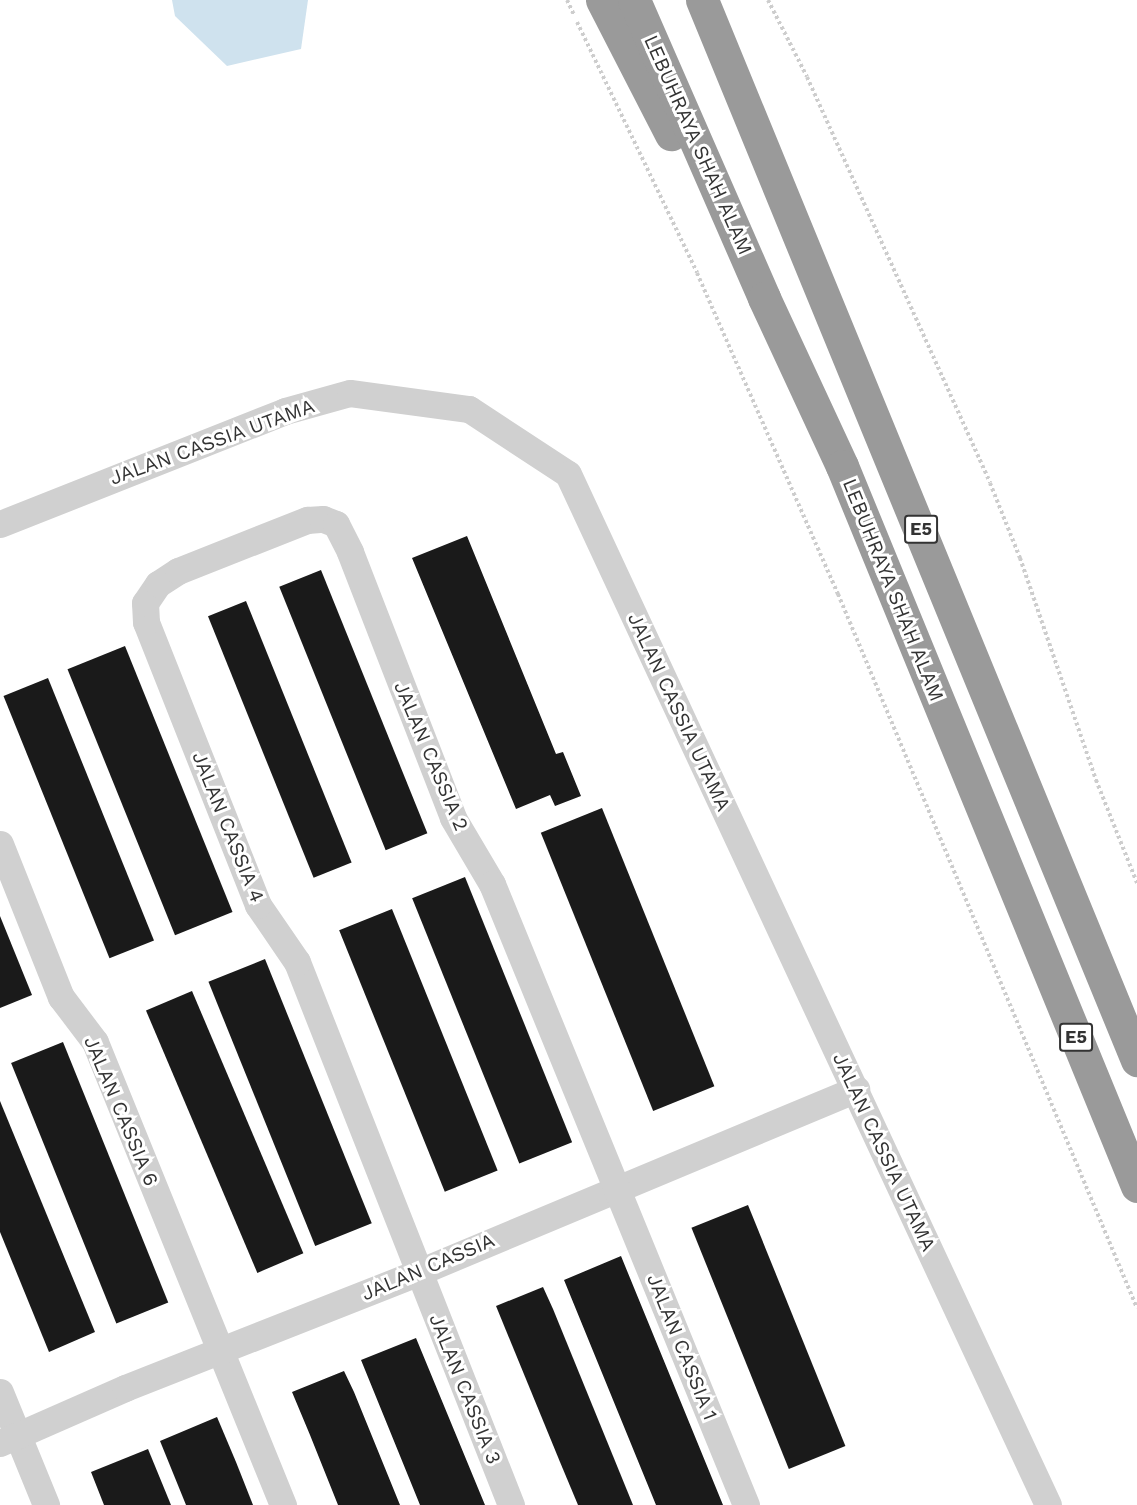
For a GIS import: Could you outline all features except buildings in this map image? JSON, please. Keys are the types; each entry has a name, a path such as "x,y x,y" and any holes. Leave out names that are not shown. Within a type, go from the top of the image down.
{"highway":[{"path":"602,0 842,466"},
{"name":"LEBUHRAYA SHAH ALAM","path":"634,0 764,298 842,466 1137,1186"},
{"name":"E5","path":"702,0 1137,1060"}],"street":[{"name":"JALAN CASSIA UTAMA","path":"0,524 285,411 350,393 469,409 568,474 1048,1505"},
{"name":"JALAN CASSIA 2","path":"229,549 307,520 323,519 336,524 350,552 453,818 492,884 619,1189"},
{"name":"JALAN CASSIA 4","path":"229,549 178,572 158,584 145,603 146,622 258,905 297,962 419,1272"},
{"name":"JALAN CASSIA 6","path":"0,844 61,997 95,1042 284,1505"},
{"name":"JALAN CASSIA","path":"9,1439 125,1388 419,1272 856,1089"},
{"name":"JALAN CASSIA 1","path":"619,1189 746,1505"},
{"name":"JALAN CASSIA 3","path":"419,1272 512,1505"},
{"path":"0,1392 9,1439 46,1505"}],"path":[{"path":"567,0 697,273 834,583 1137,1308"},
{"path":"768,0 807,77 990,483 1020,558 1096,780 1137,883"}],"water":[{"path":"172,0 308,0 301,49 227,66 175,16"}]}
